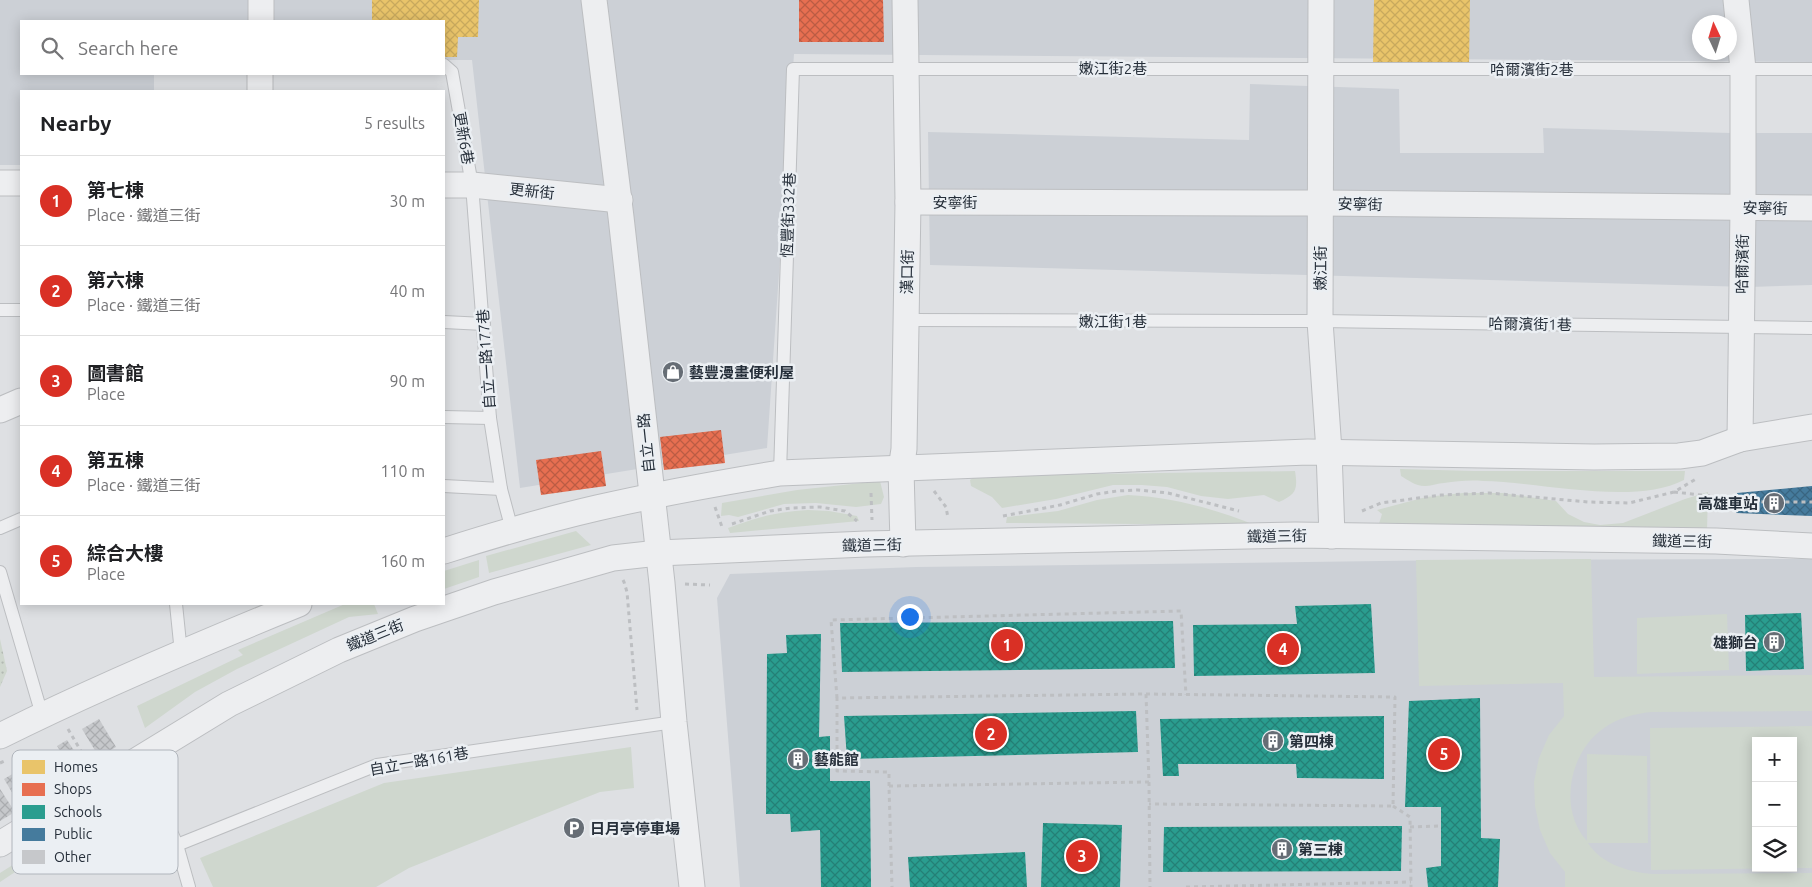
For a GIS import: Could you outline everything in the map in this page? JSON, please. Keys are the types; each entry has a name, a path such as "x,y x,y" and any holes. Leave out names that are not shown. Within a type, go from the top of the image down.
{"street":[{"path":"261,0 261,20"},
{"name":"自立一路","path":"594,0 620,200 692,887"},
{"name":"漢口街","path":"903,544 902,469 907,320 908,202 905,0"},
{"name":"嫩江街","path":"1321,0 1320,321 1329,451 1332,536"},
{"name":"哈爾濱街","path":"1736,0 1743,69 1740,439"},
{"path":"260,75 260,90"},
{"path":"0,183 20,183"},
{"name":"更新街","path":"445,185 472,185 620,200"},
{"name":"安寧街","path":"908,202 1320,203 1812,208"},
{"path":"0,410 20,401"},
{"path":"445,551 512,530 598,508 703,486 780,473 1329,451 1594,457 1679,456 1702,453 1740,439 1812,427"},
{"name":"鐵道三街","path":"154,750 229,704 339,650 415,619 494,592 604,561 658,553 903,544 1332,536 1716,541 1812,546"},
{"path":"0,736 42,715 181,653 297,605"},
{"name":"鐵道三街","path":"0,844 12,837"}],"lane":[{"name":"更新6巷","path":"445,66 452,72 472,185"},
{"name":"嫩江街2巷","path":"906,68 1321,68"},
{"name":"恆豐街332巷","path":"780,473 793,69 906,68"},
{"name":"哈爾濱街2巷","path":"1321,68 1812,69"},
{"name":"自立一路177巷","path":"472,185 490,418 501,489 512,530"},
{"path":"0,310 20,310"},
{"name":"嫩江街1巷","path":"907,320 1320,321"},
{"name":"哈爾濱街1巷","path":"1320,321 1812,328"},
{"path":"445,322 484,324"},
{"path":"445,417 490,418"},
{"path":"445,486 501,489"},
{"path":"0,528 20,519"},
{"path":"0,572 42,715"},
{"path":"176,605 181,653"},
{"name":"自立一路161巷","path":"178,845 377,765 674,722"},
{"path":"178,848 189,887"}],"path":[{"path":"1355,514 1381,503 1441,495 1489,493 1588,502 1629,503 1674,492 1699,477 1702,453"},
{"path":"931,487 946,507 948,520"},
{"path":"997,517 1060,505 1097,494 1138,490 1168,493 1240,511"},
{"path":"871,491 873,522"},
{"path":"1674,492 1764,502 1812,502"},
{"path":"713,504 722,533"},
{"path":"722,528 753,516 791,508 820,507 845,511 858,522"},
{"path":"618,577 624,582 626,592 638,714"},
{"path":"892,887 889,772 837,771 837,698 831,620 1181,611 1186,694"},
{"path":"1146,694 1150,887"},
{"path":"837,698 1146,694 1395,697 1394,806"},
{"path":"60,733 68,729 80,750"},
{"path":"0,764 8,759"},
{"path":"889,786 1149,782"},
{"path":"1149,804 1394,806 1410,817 1411,887"},
{"path":"1410,827 1441,826"},
{"path":"1186,887 1411,882"}],"shaded area":[{"path":"0,0 1812,0 1812,62 794,54 767,448 520,488 472,60 445,60 445,20 20,20 20,75 154,75 154,90 20,90 20,165 0,165"},
{"path":"1250,84 1399,89 1400,153 1544,153 1543,128 1731,133 1812,133 1812,285 1750,287 930,265 928,132 1249,140"},
{"path":"1400,469 1685,471 1684,480 1663,488 1613,492 1478,481 1459,481 1423,486 1401,476"},
{"path":"1295,471 1295,491 1279,502 1264,495 1228,499 1201,496 1167,487 1113,485 1056,499 1002,508 992,497 971,486 970,480 975,476"},
{"path":"880,481 884,497 881,504 856,507 816,503 784,504 738,517 721,516 722,503 797,490"},
{"path":"1708,492 1707,531 1378,527 1382,514 1377,510 1426,497 1463,493 1502,493 1556,501 1568,514 1584,522 1600,525 1623,523"},
{"path":"1128,495 1177,501 1255,525 1006,523 1007,517 1058,511 1097,500"},
{"path":"808,510 829,511 857,516 859,521 730,533 728,528 767,516"},
{"path":"576,531 591,545 489,573 486,556"},
{"path":"1591,559 1594,677 1812,675 1812,711 1651,712 1626,717 1609,725 1592,738 1576,766 1570,798 1572,813 1578,828 1587,841 1587,754 1647,756 1648,843 1588,843 1608,862 1634,871 1652,874 1812,873 1812,887 1565,887 1565,872 1550,853 1540,830 1535,806 1534,782 1539,758 1549,735 1564,716 1563,683 1419,686 1416,560"},
{"path":"1812,559 1812,887 740,887 717,598 730,574 916,567 1455,560"},
{"path":"479,560 479,577 445,589 445,571"},
{"path":"343,605 374,605 378,614 349,617 237,669 195,692 145,728 137,706 243,655 238,650"},
{"path":"1727,614 1729,670 1637,674 1637,618"},
{"path":"0,639 7,671 0,687"},
{"path":"1812,726 1812,868 1797,868 1797,737 1752,737 1752,869 1651,870 1650,728"},
{"path":"631,747 634,788 600,792 409,868 376,887 213,887 200,858 384,783"},
{"path":"12,865 12,874 0,882 0,873"}],"building: Homes":[{"path":"372,0 479,0 478,37 458,37 457,57 445,57 445,20 372,20"},
{"path":"1374,0 1470,0 1469,66 1373,64"}],"building: Shops":[{"path":"799,0 883,0 884,42 799,42"},
{"path":"721,430 725,463 664,470 660,437"},
{"path":"601,451 606,486 541,495 536,460"}],"building: Schools":[{"path":"1371,604 1375,673 1194,676 1193,625 1297,624 1295,606"},
{"name":"雄獅台","path":"1801,613 1804,669 1746,671 1745,615"},
{"path":"1173,621 1175,668 842,672 840,623"},
{"name":"藝能館","path":"821,634 819,737 830,736 830,781 870,781 871,887 821,887 820,830 791,832 790,814 766,814 767,654 787,653 786,635"},
{"path":"1480,698 1481,838 1500,839 1498,887 1428,887 1426,868 1441,866 1441,807 1405,807 1409,701"},
{"path":"1136,711 1138,752 847,759 844,716"},
{"name":"第四棟","path":"1384,716 1384,779 1297,778 1296,764 1178,764 1179,776 1163,776 1160,719"},
{"path":"1043,823 1122,825 1120,887 1041,887"},
{"name":"第三棟","path":"1402,826 1401,871 1163,872 1164,827"},
{"path":"1025,852 1027,887 910,887 908,857"}],"building: Public":[{"name":"高雄車站","path":"1812,486 1812,516 1736,513 1737,493"}],"building: Other":[{"path":"99,719 116,747 111,750 95,750 82,729"},
{"path":"67,740 74,750 60,750 57,746"},
{"path":"12,774 12,792 4,779"},
{"path":"0,789 12,807 12,814 0,821"}],"place":[{"name":"藝豐漫畫便利屋","path":"673,372"},
{"name":"高雄車站","path":"1774,503"},
{"name":"雄獅台","path":"1774,642"},
{"name":"第七棟","path":"1007,645"},
{"name":"第五棟","path":"1283,649"},
{"name":"第六棟","path":"991,734"},
{"name":"第四棟","path":"1273,741"},
{"name":"綜合大樓","path":"1444,754"},
{"name":"藝能館","path":"798,759"},
{"name":"日月亭停車場","path":"574,828"},
{"name":"第三棟","path":"1282,849"},
{"name":"圖書館","path":"1082,856"}]}
